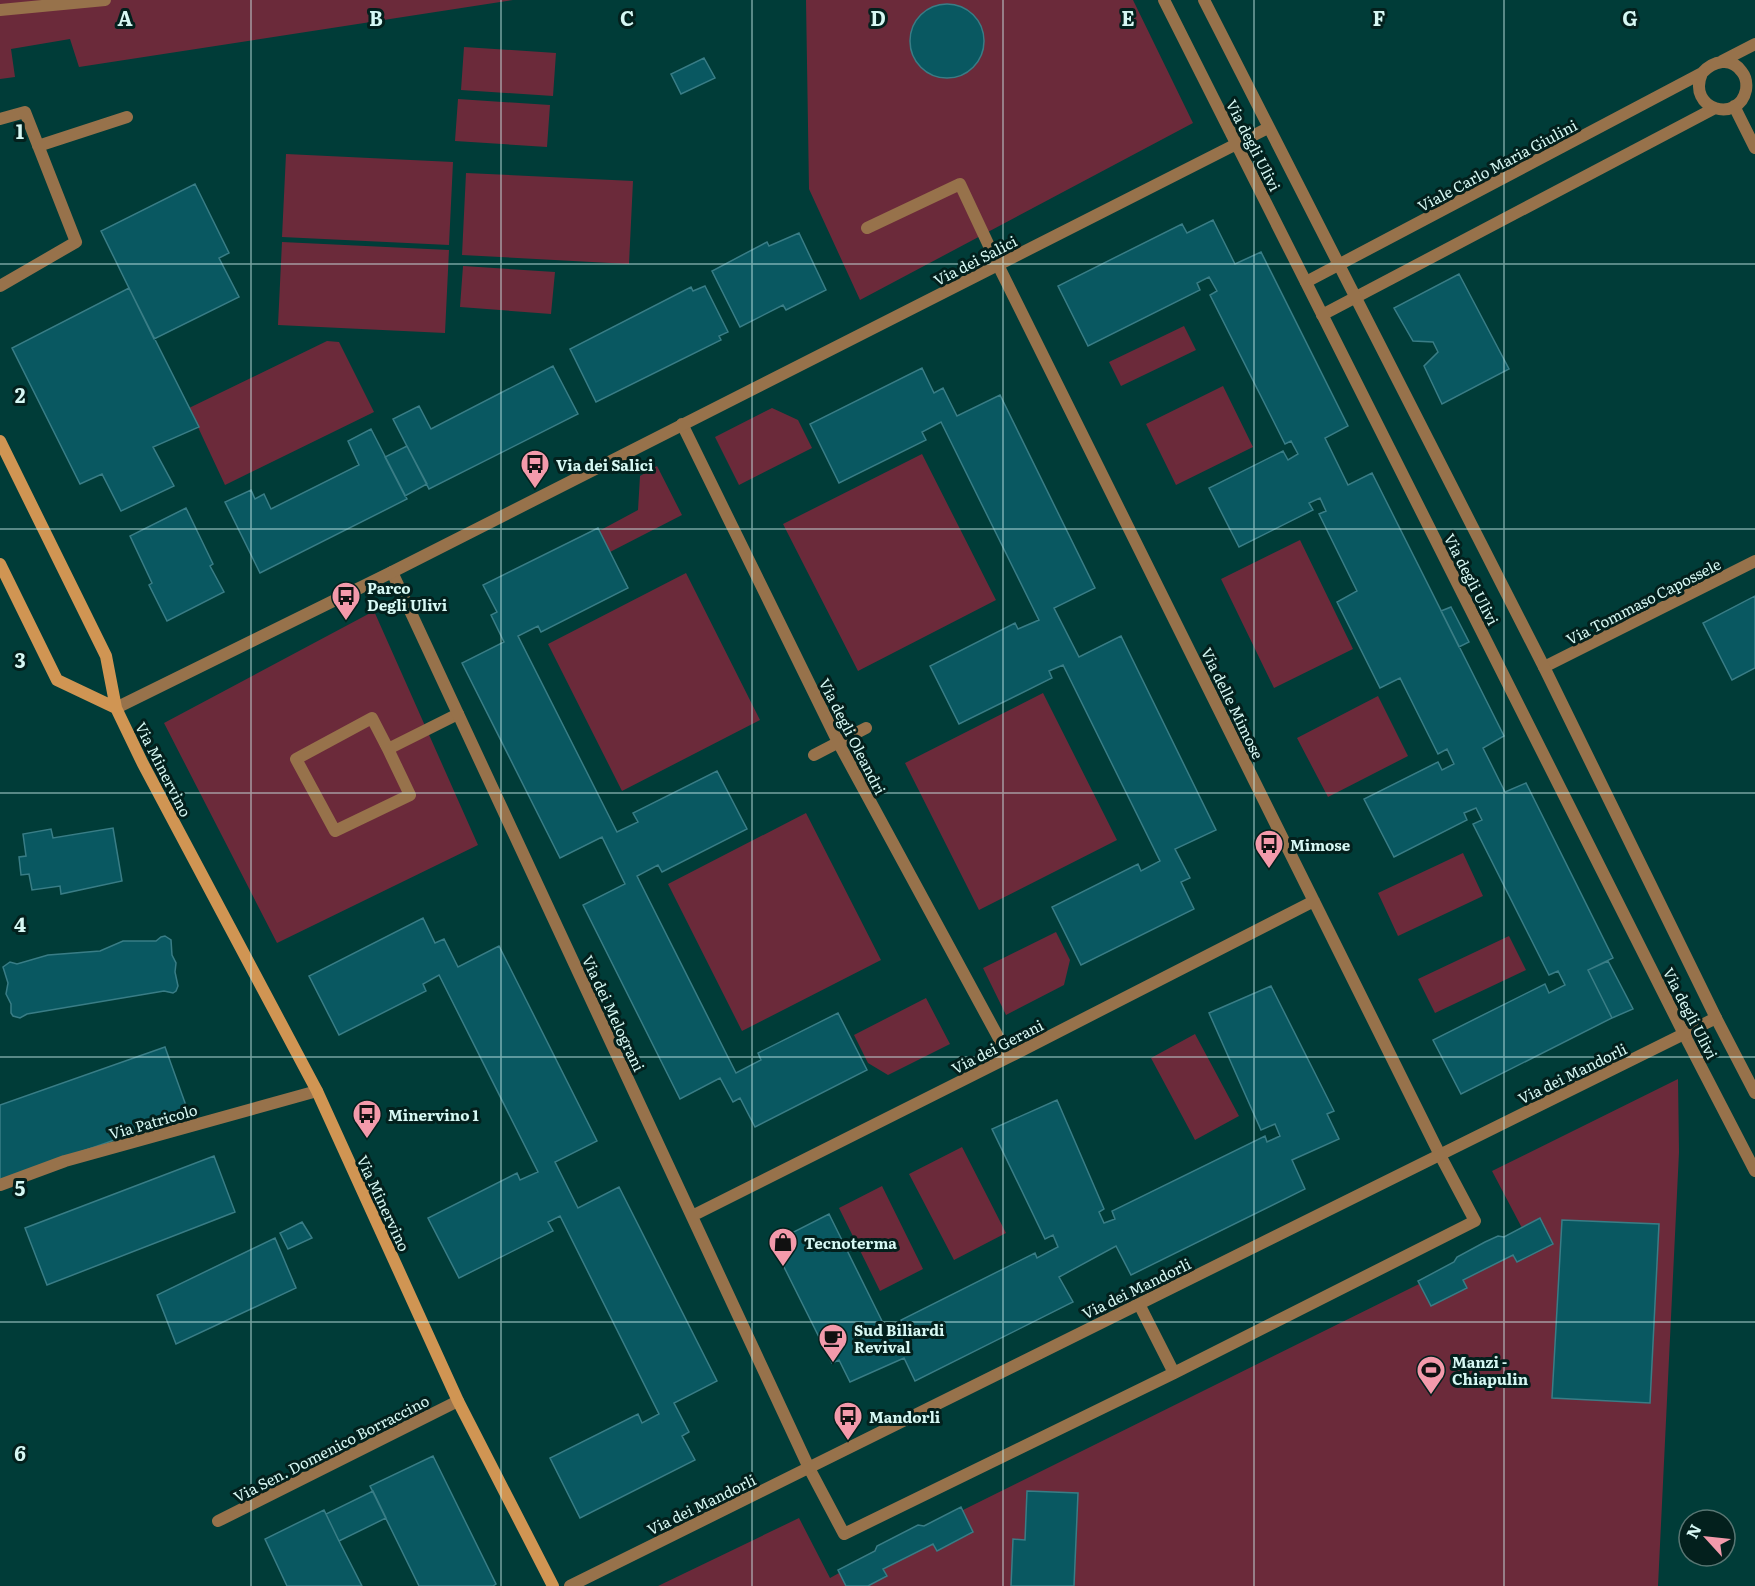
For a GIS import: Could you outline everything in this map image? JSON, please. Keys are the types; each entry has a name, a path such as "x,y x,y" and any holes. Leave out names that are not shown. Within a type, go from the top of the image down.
{"main road":[{"name":"Via Minervino","path":"0,441 106,656 116,708 316,1091 458,1401 553,1586"},
{"path":"0,564 57,681 116,708"}],"street":[{"path":"0,10 105,0"},
{"name":"Via degli Ulivi","path":"1164,0 1755,1171"},
{"name":"Via degli Ulivi","path":"1204,0 1544,667 1755,1093"},
{"path":"1755,44 1714,63 1702,73 1699,80 1700,94 1708,105 1723,110 1755,93"},
{"path":"1722,61 1730,62 1742,71 1747,84 1738,103 1755,148"},
{"name":"Viale Carlo Maria Giulini","path":"1306,282 1702,73"},
{"path":"1322,315 1715,108"},
{"path":"0,119 25,112 76,242 1,284"},
{"path":"38,146 127,117"},
{"name":"Via dei Salici","path":"116,708 392,572 1268,128"},
{"name":"Via delle Mimose","path":"867,228 960,184 998,266 1440,1155 1475,1221 1174,1373"},
{"name":"Via degli Oleandri","path":"682,424 838,742 1009,1057"},
{"name":"Via Tommaso Capossele","path":"1544,667 1755,561"},
{"name":"Via dei Melograni","path":"392,572 809,1468 844,1534 1174,1373"},
{"path":"388,749 458,714"},
{"path":"372,718 388,749 410,795 335,831 296,759 372,718"},
{"path":"814,755 866,728"},
{"name":"Via dei Gerani","path":"692,1216 1314,901"},
{"name":"Via dei Mandorli","path":"570,1586 1716,1018"},
{"name":"Via Patricolo","path":"0,1185 65,1161 316,1091"},
{"path":"1139,1304 1174,1373"},
{"name":"Via Sen. Domenico Borraccino","path":"218,1521 458,1401"}],"shaded area":[{"path":"0,0 513,0 79,67 70,39 11,49 15,77 0,79"},
{"path":"806,0 1133,0 1193,123 860,300 809,189"},
{"path":"464,47 556,53 553,96 461,90"},
{"path":"458,99 550,105 547,147 455,141"},
{"path":"286,154 453,162 449,245 282,237"},
{"path":"466,173 633,181 629,264 462,255"},
{"path":"282,242 449,250 445,333 278,325"},
{"path":"463,266 555,272 551,314 460,307"},
{"path":"1184,326 1196,350 1121,386 1109,362"},
{"path":"327,341 339,342 374,412 225,485 189,408"},
{"path":"1223,386 1253,447 1176,485 1146,424"},
{"path":"772,408 798,420 812,448 739,485 715,437"},
{"path":"922,454 996,600 858,671 783,524"},
{"path":"657,466 682,515 610,552 599,531 638,510 640,476"},
{"path":"1300,540 1353,649 1274,688 1221,579"},
{"path":"686,573 760,720 622,791 548,644"},
{"path":"374,611 478,845 277,943 164,723"},
{"path":"1043,693 1117,840 979,910 905,763"},
{"path":"1378,696 1408,756 1328,797 1297,738"},
{"path":"806,813 881,960 742,1031 668,884"},
{"path":"1463,853 1483,896 1398,936 1378,893"},
{"path":"1056,932 1070,960 1064,985 1006,1015 983,968"},
{"path":"1509,936 1526,970 1435,1013 1418,979"},
{"path":"926,998 950,1044 888,1075 868,1063 854,1035"},
{"path":"1195,1034 1239,1116 1195,1140 1151,1058"},
{"name":"Manzi - Chiapulin","path":"1678,1079 1679,1152 1658,1586 658,1586 799,1518 830,1578 839,1573 838,1570 874,1551 877,1546 918,1525 924,1526 963,1510 1419,1284 1418,1281 1454,1262 1457,1257 1498,1236 1504,1237 1522,1228 1492,1171"},
{"path":"962,1147 1006,1233 954,1260 909,1174"},
{"path":"882,1186 923,1269 880,1291 839,1208"}],"building":[{"path":"947,4 961,7 973,15 981,27 984,41 981,55 973,67 961,75 947,78 933,75 921,67 913,55 910,41 913,27 921,15 933,7"},
{"path":"704,58 715,78 681,94 671,74"},
{"path":"195,184 229,253 219,258 239,297 154,339 101,231"},
{"path":"1213,220 1235,264 1261,252 1348,426 1325,438 1348,485 1372,473 1504,736 1483,748 1505,792 1526,783 1613,958 1588,970 1612,1018 1461,1094 1433,1040 1545,984 1549,993 1565,985 1558,971 1549,975 1473,824 1482,820 1476,808 1464,813 1467,820 1394,857 1364,799 1438,762 1442,770 1454,764 1447,749 1438,754 1400,678 1380,688 1337,602 1357,591 1319,514 1326,511 1320,498 1309,503 1313,510 1239,547 1209,488 1283,451 1288,460 1298,454 1291,441 1285,444 1210,295 1217,291 1209,277 1197,283 1200,290 1088,346 1058,286 1182,224 1187,233"},
{"path":"799,233 826,290 786,310 783,305 740,327 712,271 767,242 769,246"},
{"path":"1459,274 1509,369 1442,404 1424,366 1438,352 1433,342 1413,341 1394,308"},
{"path":"705,286 728,332 719,336 721,340 596,402 570,349 691,287 693,291"},
{"path":"129,288 199,427 153,447 174,486 121,511 102,474 80,484 12,348"},
{"path":"553,366 578,414 429,489 393,419 419,406 431,429"},
{"path":"922,368 934,393 943,388 957,416 1000,395 1095,588 1054,608 1079,657 1121,636 1216,830 1175,849 1190,878 1181,882 1194,909 1081,965 1052,907 1138,864 1141,871 1160,861 1063,665 1049,671 1052,678 959,724 930,666 1015,623 1018,629 1039,620 941,422 922,432 926,440 839,483 810,424"},
{"path":"371,429 407,499 260,573 225,502 251,490 255,499 264,494 271,509 359,465 348,441"},
{"path":"407,446 427,484 405,496 385,457"},
{"path":"186,508 213,564 210,566 224,592 167,621 149,585 152,583 130,536"},
{"path":"598,528 628,588 541,632 538,626 518,636 617,832 638,822 633,813 717,771 747,829 662,872 658,865 637,876 736,1073 761,1060 758,1053 838,1013 867,1070 755,1127 740,1098 733,1102 720,1078 680,1099 583,905 625,884 602,837 560,858 462,663 504,642 491,615 497,612 483,585"},
{"path":"1755,596 1755,668 1732,680 1703,623"},
{"path":"1451,607 1469,642 1459,647 1441,611"},
{"path":"113,828 122,881 61,894 60,886 32,890 29,874 21,875 19,857 26,856 23,834 51,829 53,838"},
{"path":"423,918 435,943 444,939 458,967 499,946 597,1141 555,1162 578,1208 619,1187 717,1381 674,1403 689,1432 682,1436 695,1460 580,1518 550,1458 638,1414 642,1423 659,1414 560,1216 548,1222 553,1231 459,1278 428,1218 517,1173 520,1180 538,1172 439,975 423,984 426,991 339,1035 309,976"},
{"path":"165,936 171,940 172,955 176,963 178,986 173,993 164,991 27,1014 20,1018 11,1013 11,1004 6,994 8,983 3,967 10,962 17,964 48,955 100,951 123,941 156,941"},
{"path":"1608,961 1633,1009 1612,1018 1588,970"},
{"path":"1271,986 1334,1111 1327,1114 1339,1139 1292,1160 1305,1189 1131,1275 1116,1246 1059,1277 1073,1302 915,1381 904,1358 850,1382 839,1360 832,1363 772,1243 829,1214 882,1321 876,1323 882,1337 904,1327 901,1320 1035,1253 1037,1258 1058,1247 1053,1235 1045,1239 992,1129 1057,1100 1104,1209 1099,1212 1104,1223 1115,1219 1112,1211 1265,1136 1267,1142 1280,1136 1275,1124 1261,1130 1209,1013"},
{"path":"165,1047 189,1114 0,1180 0,1105"},
{"path":"214,1156 235,1212 47,1285 25,1228"},
{"path":"1540,1218 1553,1244 1517,1262 1513,1255 1463,1280 1467,1288 1431,1306 1418,1281 1485,1242 1498,1236 1504,1237"},
{"path":"1562,1220 1659,1224 1650,1403 1552,1398"},
{"path":"302,1222 312,1238 288,1249 280,1233"},
{"path":"275,1238 296,1288 176,1344 157,1295"},
{"path":"433,1456 496,1584 493,1586 419,1586 370,1486"},
{"path":"373,1491 386,1518 339,1541 326,1514"},
{"path":"1027,1491 1078,1493 1074,1586 1011,1586 1013,1539 1025,1540"},
{"path":"961,1507 973,1532 937,1551 933,1544 883,1569 887,1576 868,1586 846,1586 838,1570 918,1525 924,1526"},
{"path":"324,1510 362,1586 287,1586 265,1539"}],"place":[{"name":"Via dei Salici","path":"535,490"},
{"name":"Parco Degli Ulivi","path":"346,622"},
{"name":"Mimose","path":"1269,870"},
{"name":"Minervino 1","path":"367,1140"},
{"name":"Tecnoterma","path":"783,1268"},
{"name":"Sud Biliardi Revival","path":"833,1364"},
{"name":"Manzi - Chiapulin","path":"1431,1396"},
{"name":"Mandorli","path":"848,1442"}]}
